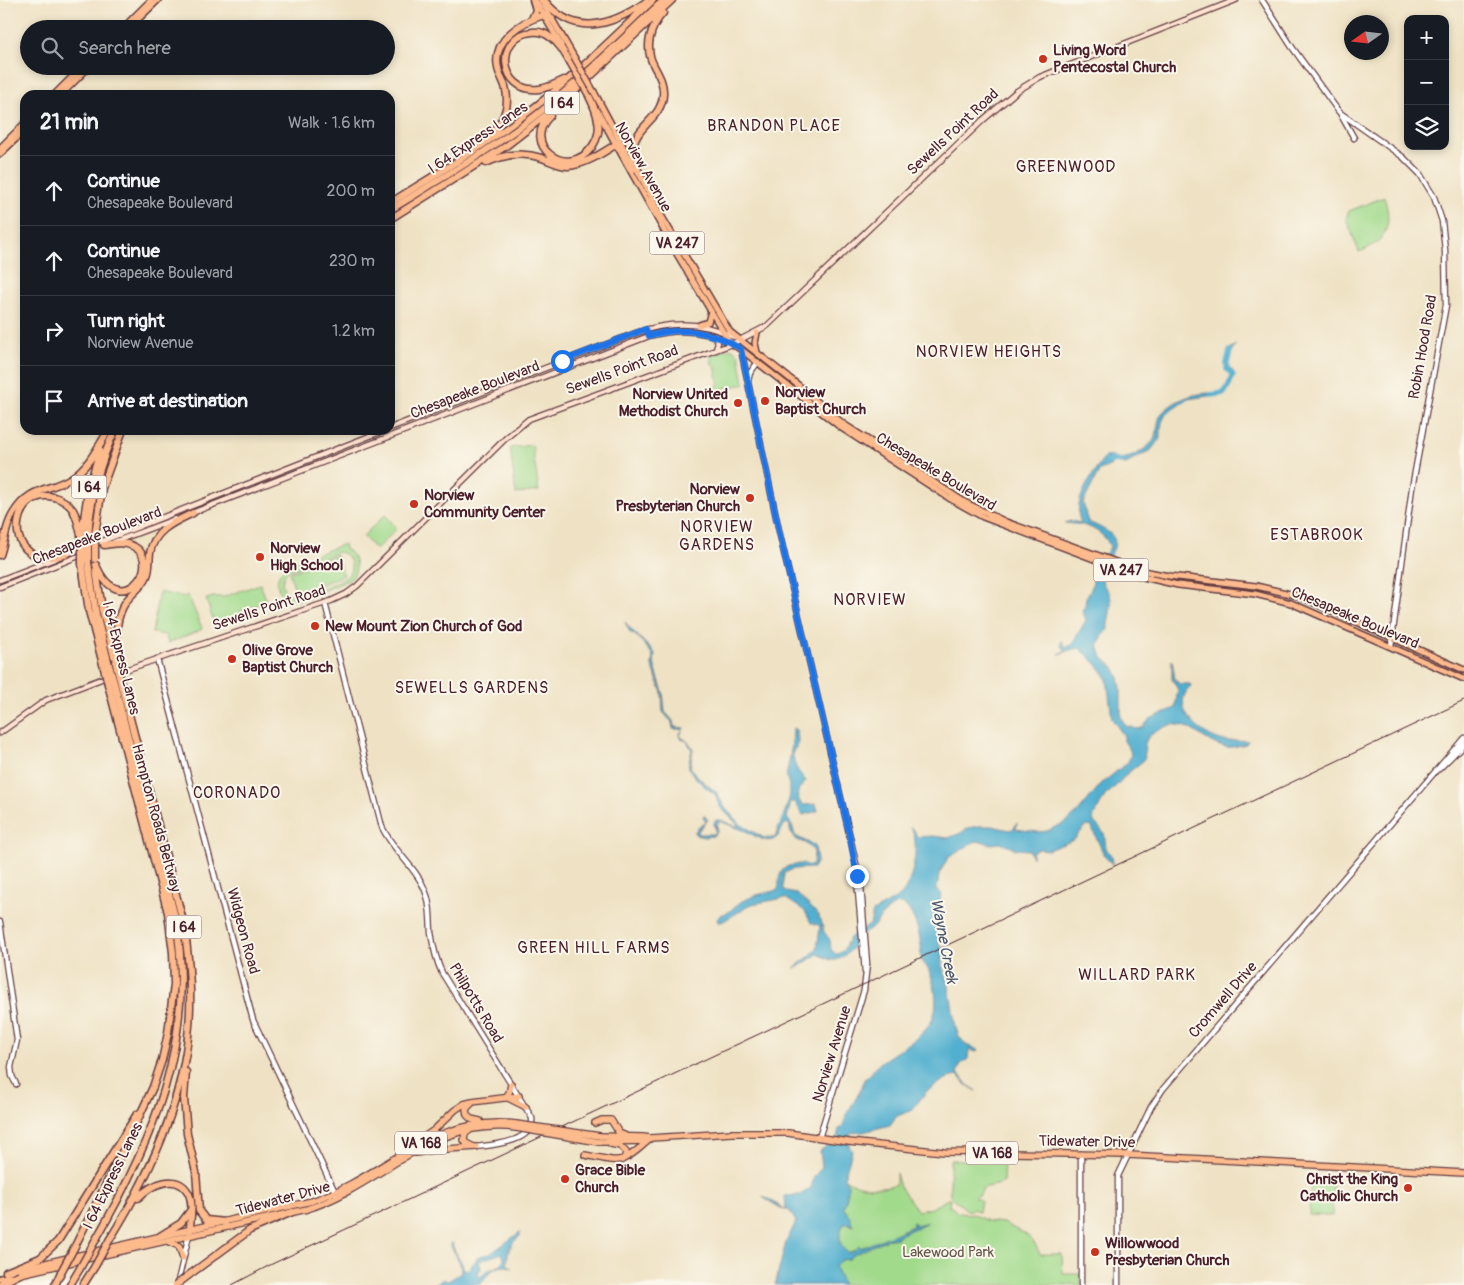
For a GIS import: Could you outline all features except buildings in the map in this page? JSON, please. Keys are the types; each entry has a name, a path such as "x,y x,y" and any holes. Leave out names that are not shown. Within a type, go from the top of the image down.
{"highway":[{"path":"531,20 535,16 536,10 534,0"},
{"path":"542,0 561,17 576,23 589,24 606,22 622,16 651,0"},
{"name":"I 64","path":"395,200 477,149 532,110 570,78 651,0"},
{"path":"654,203 636,167 633,147 639,131 658,112 662,101 663,86 652,62 649,46 652,29 668,1"},
{"name":"I 64","path":"395,216 506,146 563,102 668,1"},
{"name":"I 64 Express Lanes","path":"395,207 481,154 540,112 585,75 668,1"},
{"path":"477,149 500,125 505,112 507,93 497,63 500,47 510,34 531,20 544,15 552,19"},
{"path":"570,78 546,88 528,89 512,79 507,71 506,62 508,49 513,41 524,33 534,32 544,33 551,37 572,59"},
{"path":"563,102 546,120 542,128 541,138 543,147 550,156 568,161 586,153 597,137 598,120 591,94"},
{"path":"437,190 503,156 517,154 532,155 569,166 586,161 618,143"},
{"path":"0,555 7,526 18,507 35,492 63,482 78,473 90,460 106,435"},
{"name":"I 64","path":"90,562 88,491 95,463 106,435"},
{"path":"88,537 95,486 113,435"},
{"name":"I 64","path":"90,562 88,537 102,488 121,435"},
{"path":"65,555 38,556 27,549 21,541 17,524 20,514 29,503 45,497 54,497 63,501 73,510 88,537"},
{"path":"112,665 118,655 116,634 119,617 129,597 147,577 150,551 155,541 166,527 193,513"},
{"path":"90,562 103,579 115,588 131,587 142,577 144,564 142,556 137,549 124,543 104,545"},
{"name":"I 64 Express Lanes","path":"90,562 96,614 112,665"},
{"name":"Hampton Roads Beltway","path":"55,1285 129,1139 153,1087 162,1060 171,1017 174,970 168,913 114,683 112,665"},
{"name":"Hampton Roads Beltway","path":"83,1285 132,1204 164,1135 183,1068 190,1009 189,964 184,925 114,683 112,665"},
{"name":"I 64 Express Lanes","path":"70,1285 138,1162 162,1101 177,1038 181,990 180,952 172,902 114,683"},
{"path":"190,1009 191,1038 184,1092 186,1134 196,1172 199,1208 202,1216 209,1221 225,1222"},
{"path":"506,1098 511,1084"},
{"path":"3,1273 40,1258 58,1241 153,1087"},
{"path":"408,1153 459,1107 466,1103 519,1096"},
{"path":"506,1098 526,1107"},
{"path":"477,1101 467,1107 467,1115 475,1120 487,1123"},
{"path":"595,1123 611,1120 621,1135 631,1137"},
{"name":"Tidewater Drive","path":"3,1273 317,1206 450,1130 471,1124 487,1123 516,1126 600,1139 644,1140 692,1135 778,1132 944,1152 1128,1154 1464,1173"},
{"path":"600,1139 612,1133 615,1127 614,1124"},
{"name":"Tidewater Drive","path":"408,1153 448,1135 474,1128 516,1126"},
{"path":"474,1128 465,1134 463,1138 466,1144 476,1147"},
{"name":"Tidewater Drive","path":"600,1139 643,1136 650,1138"},
{"path":"585,1155 616,1161 627,1159 650,1138"},
{"path":"600,1139 622,1147 626,1154 622,1160"},
{"path":"408,1153 476,1147"},
{"path":"132,1204 150,1187 159,1183 170,1182 184,1188 189,1194 191,1206 190,1233"},
{"path":"190,1233 194,1223 198,1194"},
{"name":"Tidewater Drive","path":"190,1233 225,1222 337,1195"},
{"path":"162,1239 186,1219 191,1206"},
{"path":"176,1285 250,1230 292,1212"},
{"path":"162,1239 177,1244 183,1258"},
{"name":"Tidewater Drive","path":"20,1274 162,1239"},
{"path":"0,1284 20,1274"}],"main road":[{"path":"131,20 151,0"},
{"path":"137,20 158,0"},
{"name":"Norview Avenue","path":"534,0 572,59"},
{"name":"Norview Avenue","path":"542,0 677,254 732,344"},
{"name":"Sewells Point Road","path":"0,733 54,696 157,659 325,603 346,594 357,586 506,438 529,419 732,344 773,321 938,163 1017,91 1040,77 1236,0"},
{"path":"59,90 74,75"},
{"path":"66,90 81,75"},
{"path":"0,148 20,128"},
{"path":"0,154 20,135"},
{"name":"Norview Avenue","path":"618,143 727,328 740,340"},
{"path":"699,325 708,322 711,310"},
{"name":"Chesapeake Boulevard","path":"395,426 646,329 674,324 699,325 723,332 740,340 850,429 958,498 990,515 1138,570 1169,576 1256,586 1292,594 1464,670"},
{"path":"646,329 649,336"},
{"name":"Chesapeake Boulevard","path":"395,435 649,336 680,331 715,336 741,349 843,430 948,498 983,517 1139,576 1178,585 1262,596 1291,603 1464,679"},
{"path":"756,332 755,343 758,353"},
{"path":"715,336 718,342 716,350"},
{"name":"Chesapeake Boulevard","path":"0,580 372,435"},
{"name":"Chesapeake Boulevard","path":"0,587 104,545 193,513 394,435"},
{"name":"Tidewater Drive","path":"0,1278 20,1274"}],"street":[{"name":"Robin Hood Road","path":"1262,0 1292,47 1339,112 1395,151 1414,167 1425,181 1440,213 1444,233 1446,305 1412,488 1391,646"},
{"path":"1339,112 1354,138"},
{"name":"Norview Avenue","path":"741,349 779,531 848,829 857,876 861,886 867,964 862,996 819,1138"},
{"path":"748,382 750,373 758,362"},
{"name":"Philpotts Road","path":"325,603 382,827 396,850 424,887 429,904 434,950 442,973 533,1121 530,1129 523,1135 504,1143 476,1147"},
{"name":"Widgeon Road","path":"157,659 253,1020 337,1195"},
{"name":"Cromwell Drive","path":"1118,1285 1117,1181 1151,1106 1163,1089 1464,738"},
{"name":"Cromwell Drive","path":"1438,770 1464,744"},
{"path":"0,922 17,1040 11,1067 12,1076 16,1084"},
{"path":"1081,1154 1081,1285"},
{"path":"176,1285 190,1233"}],"green space":[{"path":"1384,197 1388,216 1385,231 1376,243 1359,252 1346,218 1349,211"},
{"path":"731,348 739,354 744,384 717,390 716,386 719,385 715,365 712,365 711,355"},
{"path":"532,445 539,491 516,494 510,448"},
{"path":"385,515 397,528 376,550 363,536"},
{"path":"344,544 344,548 354,558 356,566 351,579 299,601 285,597 278,588 277,581 279,575 288,565","holes":["338,552 346,555 351,564 348,576 328,586 302,595 295,596 286,592 282,582 286,572"]},
{"path":"336,555 344,575 297,594 289,573"},
{"path":"260,584 267,601 241,611 243,615 218,627 215,626 206,599 223,597"},
{"path":"159,592 184,597 188,595 202,628 201,630 168,643 165,635 152,633"},
{"path":"950,1160 1004,1160 1003,1183 983,1188 980,1195 975,1198 981,1200 979,1212 973,1209 968,1211 950,1196"},
{"name":"Lakewood Park","path":"896,1173 900,1187 918,1211 931,1208 950,1198 949,1207 952,1207 958,1213 973,1214 987,1221 1003,1223 1027,1235 1035,1244 1040,1254 1062,1254 1063,1274 1081,1274 1081,1285 843,1285 835,1267 841,1260 887,1239 894,1239 923,1224 915,1225 893,1236 847,1253 844,1250 840,1242 842,1227 845,1223 852,1226 850,1217 843,1207 848,1185 844,1179 862,1186 884,1187 896,1184"},
{"path":"1311,1177 1333,1178 1332,1216 1309,1215"}],"water":[{"path":"1236,345 1232,349 1229,358 1228,367 1233,371 1233,373 1228,390 1225,395 1188,399 1166,414 1162,422 1160,439 1151,450 1126,464 1116,463 1100,470 1083,503 1088,522 1103,529 1115,540 1102,578 1111,599 1108,630 1098,646 1102,657 1114,667 1119,678 1121,718 1126,726 1137,729 1142,728 1150,719 1175,708 1178,690 1172,679 1172,660 1175,680 1180,684 1190,684 1191,686 1185,694 1183,702 1185,711 1196,726 1212,737 1221,740 1248,741 1246,744 1233,747 1220,746 1184,726 1177,725 1169,725 1150,735 1145,743 1144,760 1106,794 1093,818 1094,822 1104,833 1106,848 1112,857 1112,864 1105,857 1091,826 1085,827 1074,840 1048,850 1039,849 1032,852 1032,858 1029,850 1016,849 1000,843 991,844 981,841 974,842 948,858 939,874 937,890 942,894 938,911 942,922 938,939 943,951 943,969 948,980 956,1028 966,1045 979,1050 977,1052 969,1050 968,1059 961,1064 957,1073 967,1085 977,1091 965,1084 958,1075 946,1079 927,1091 911,1111 897,1116 890,1125 851,1133 849,1146 852,1151 844,1178 848,1185 846,1201 843,1207 850,1217 853,1226 848,1223 843,1225 840,1233 841,1245 845,1251 849,1253 859,1246 860,1248 863,1247 914,1226 913,1222 917,1225 928,1222 895,1237 897,1238 887,1239 851,1256 849,1259 841,1260 835,1267 843,1285 775,1285 786,1242 796,1222 789,1210 784,1210 762,1197 786,1209 785,1196 800,1195 811,1188 814,1177 822,1167 820,1151 828,1145 836,1144 839,1129 843,1126 864,1079 880,1063 911,1042 928,1027 936,1005 935,991 929,971 921,959 918,929 907,907 899,904 890,908 872,928 858,938 855,945 846,955 836,960 831,960 818,954 794,968 817,948 820,928 819,925 811,923 805,911 785,898 752,904 722,922 718,922 717,920 720,915 727,913 742,901 778,890 780,876 785,868 799,864 813,865 814,851 805,843 795,839 787,823 778,836 772,840 768,841 721,821 717,824 718,831 715,834 716,825 715,828 714,823 716,820 722,821 732,825 739,826 719,806 715,794 690,771 689,763 692,750 687,741 693,748 690,767 700,779 716,792 725,808 740,824 764,838 774,838 778,833 789,798 790,790 787,771 793,728 796,730 798,741 793,751 793,760 798,771 806,781 798,790 799,801 804,805 816,804 818,811 803,815 794,801 791,802 787,818 792,825 795,836 815,846 817,861 813,868 794,869 784,873 783,888 786,892 797,894 816,912 821,920 824,932 830,940 831,950 836,954 842,952 849,938 870,925 873,912 900,896 906,888 912,871 915,850 915,841 910,827 914,830 917,837 933,836 948,838 968,828 979,826 992,826 1010,830 1017,823 1016,829 1038,832 1047,831 1068,821 1079,811 1101,784 1128,762 1131,755 1124,741 1124,736 1112,719 1107,679 1102,671 1079,648 1059,654 1066,650 1061,646 1062,640 1064,646 1071,646 1086,620 1082,610 1085,606 1086,597 1090,592 1095,574 1100,570 1110,547 1104,537 1094,529 1084,525 1065,523 1070,521 1081,523 1079,506 1081,497 1089,480 1105,457 1113,456 1123,459 1142,451 1155,438 1158,421 1163,412 1178,401 1189,396 1220,393 1227,390 1232,373 1227,368 1226,363 1230,349"},
{"path":"625,622 655,654 654,664 663,692 665,712 673,721 674,727 684,728 680,735 683,729 673,729 672,722 663,712 662,693 652,665 653,655 638,637 630,632"},
{"path":"704,815 708,820 698,831 698,834 715,834 704,837 696,835 695,831 697,828 706,822"},
{"path":"520,1232 520,1236 510,1248 508,1256 507,1264 513,1268 503,1266 494,1269 481,1284 435,1285 443,1279 448,1281 461,1273 460,1263 451,1246 452,1242 464,1269 468,1270 479,1256 490,1254","holes":["502,1253 504,1259 501,1265 487,1271 479,1278 478,1273 481,1268 479,1261"]}],"waterway":[{"path":"1211,395 1224,393 1228,387 1233,375 1227,369 1230,351"}],"railway":[{"path":"232,1285 272,1264 1464,701"}],"place":[{"name":"Living Word Pentecostal Church","path":"1043,59"},
{"name":"Norview Baptist Church","path":"765,401"},
{"name":"Norview United Methodist Church","path":"738,403"},
{"name":"Norview Presbyterian Church","path":"750,498"},
{"name":"Norview Community Center","path":"414,504"},
{"name":"Norview High School","path":"260,557"},
{"name":"New Mount Zion Church of God","path":"315,626"},
{"name":"Olive Grove Baptist Church","path":"232,659"},
{"name":"Grace Bible Church","path":"565,1179"},
{"name":"Christ the King Catholic Church","path":"1408,1188"},
{"name":"Willowwood Presbyterian Church","path":"1095,1252"}],"district":[{"name":"BRANDON PLACE","path":"774,126"},
{"name":"GREENWOOD","path":"1066,167"},
{"name":"NORVIEW HEIGHTS","path":"989,352"},
{"name":"ESTABROOK","path":"1317,535"},
{"name":"NORVIEW GARDENS","path":"717,536"},
{"name":"NORVIEW","path":"870,600"},
{"name":"SEWELLS GARDENS","path":"472,688"},
{"name":"CORONADO","path":"237,793"},
{"name":"GREEN HILL FARMS","path":"594,948"},
{"name":"WILLARD PARK","path":"1137,975"}],"route":[{"path":"562,361 646,329 649,336 680,331 707,334 725,340 741,349 779,531 850,837 857,876"}],"water label":[{"name":"Wayne Creek","path":"944,941"}]}
